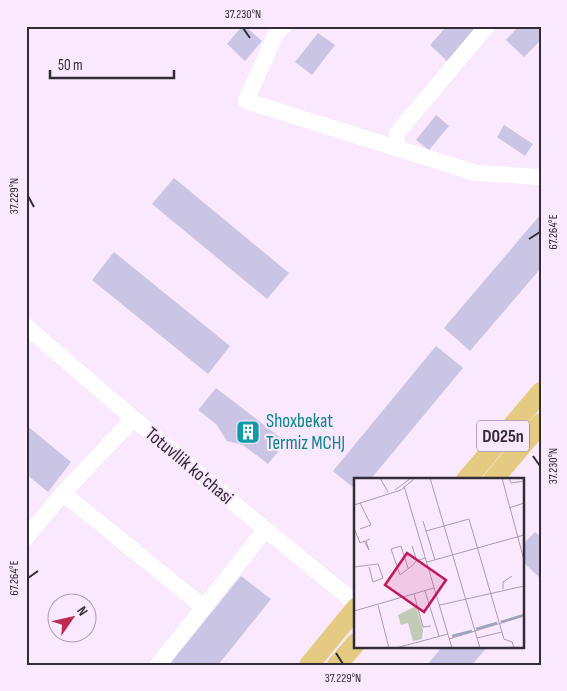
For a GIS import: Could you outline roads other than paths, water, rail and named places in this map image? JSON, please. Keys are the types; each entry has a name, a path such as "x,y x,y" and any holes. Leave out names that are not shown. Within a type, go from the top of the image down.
{"main road":[{"name":"D025n","path":"468,478 541,392"},
{"name":"D025n","path":"495,478 541,423"},
{"path":"309,665 354,610"},
{"path":"337,665 354,645"}],"street":[{"path":"284,26 275,36 246,100 476,173 541,177"},
{"path":"397,148 397,133 487,26"},
{"name":"Totuvllik ko'chasi","path":"26,326 265,530 354,601"},
{"path":"26,538 63,493 133,419"},
{"path":"63,493 204,608"},
{"path":"158,665 265,530"}],"place":[{"name":"Shoxbekat Termiz MCHJ","path":"248,432"}]}
